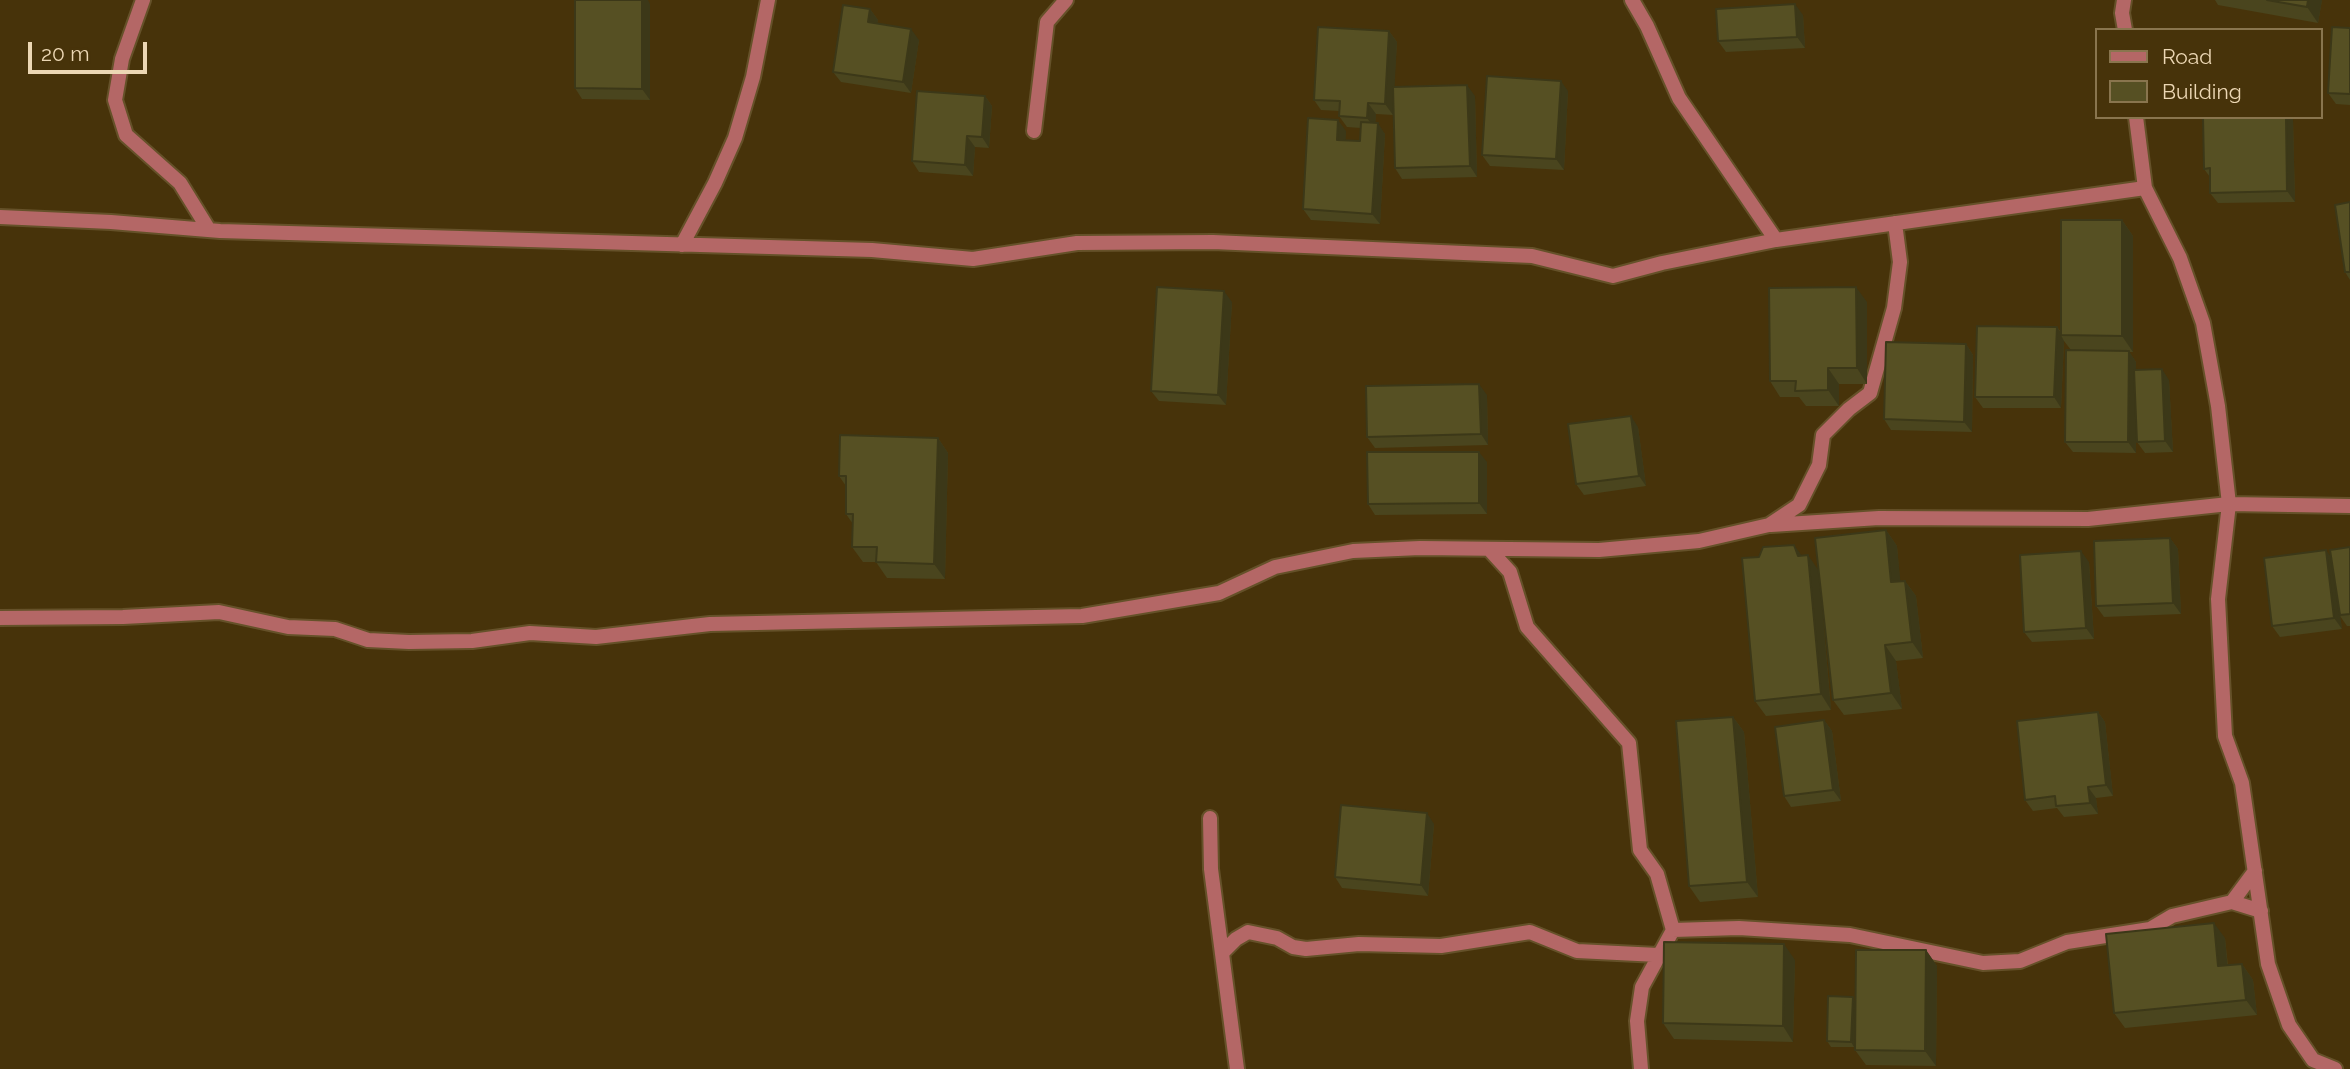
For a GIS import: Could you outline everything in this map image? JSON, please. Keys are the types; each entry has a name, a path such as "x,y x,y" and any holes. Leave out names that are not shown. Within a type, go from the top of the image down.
{"street":[{"path":"143,0 122,59 116,100 126,135 180,183 209,230"},
{"path":"682,245 736,138 753,77 768,0"},
{"path":"1034,131 1048,22 1066,0"},
{"path":"1632,0 1647,26 1679,98 1776,240"},
{"path":"2124,0 2124,28"},
{"path":"2136,119 2146,188 2180,258 2203,323 2218,406 2229,504 2218,599 2221,693 2225,736 2242,783 2268,964 2289,1025 2313,1060 2335,1069"},
{"path":"0,217 209,230 872,250 973,259 1077,243 1213,242 1532,256 1613,276 1662,263 1776,240 2146,188"},
{"path":"1769,525 1799,505 1819,466 1823,435 1849,408 1870,393 1894,308 1900,262 1895,223"},
{"path":"0,618 123,617 219,612 288,627 335,629 368,640 472,642 530,633 596,637 710,624 1082,616 1219,593 1275,567 1353,551 1599,550 1699,541 1769,525 1879,518 2088,519 2229,504 2350,506"},
{"path":"1489,549 1510,572 1527,627 1629,743 1640,850 1657,874 1673,930 1642,987 1637,1021 1641,1069"},
{"path":"1210,818 1211,869 1237,1069"},
{"path":"2232,902 2255,871"},
{"path":"1673,930 1788,929 1850,935 1983,963 2020,961 2067,942 2150,929 2172,916 2232,902 2261,911"},
{"path":"1222,954 1236,939 1248,932 1277,938 1293,947 1306,949 1359,944 1441,946 1530,932 1577,951 1658,955"}],"building":[{"path":"575,0 642,0 642,89 575,88"},
{"path":"2267,0 2308,0 2307,7"},
{"path":"1795,4 1797,37 1718,41 1716,9"},
{"path":"843,5 870,9 868,22 911,29 903,82 833,72"},
{"path":"1318,27 1389,31 1385,104 1368,103 1367,118 1339,116 1340,101 1314,100"},
{"path":"2332,27 2350,28 2350,94 2328,93"},
{"path":"1487,76 1561,81 1556,159 1482,155"},
{"path":"1467,85 1470,166 1395,168 1393,87"},
{"path":"917,91 985,96 982,137 967,136 965,165 912,161"},
{"path":"1308,118 1338,120 1337,140 1360,141 1361,122 1378,123 1372,214 1303,209"},
{"path":"2203,119 2286,119 2287,191 2210,193 2210,168 2204,169"},
{"path":"2350,202 2350,272 2345,272 2335,205"},
{"path":"2061,220 2122,220 2122,336 2061,335"},
{"path":"1157,287 1224,291 1218,395 1151,391"},
{"path":"1856,287 1857,368 1828,368 1828,390 1795,391 1796,381 1770,381 1769,288"},
{"path":"1977,326 2057,327 2054,397 1975,397"},
{"path":"1886,342 1966,344 1964,422 1884,419"},
{"path":"2066,350 2129,351 2128,442 2065,442"},
{"path":"2162,369 2165,441 2137,442 2134,370"},
{"path":"1479,384 1481,434 1367,437 1366,386"},
{"path":"1631,416 1639,476 1576,484 1568,424"},
{"path":"840,435 938,438 934,564 876,562 877,547 852,547 853,514 846,514 846,476 839,476"},
{"path":"1367,452 1479,452 1479,503 1368,504"},
{"path":"1886,530 1891,582 1905,581 1912,642 1885,645 1891,693 1833,700 1815,538"},
{"path":"2170,538 2173,603 2096,606 2094,541"},
{"path":"1794,545 1798,556 1808,555 1821,694 1755,701 1742,558 1759,557 1763,547"},
{"path":"2350,547 2350,614 2340,615 2330,550"},
{"path":"2326,550 2334,618 2272,626 2264,558"},
{"path":"2081,551 2086,628 2024,632 2020,555"},
{"path":"2098,712 2106,785 2088,787 2090,803 2056,806 2055,796 2025,800 2017,721"},
{"path":"1733,717 1747,882 1689,886 1676,721"},
{"path":"1824,720 1833,790 1784,796 1775,727"},
{"path":"1341,805 1427,813 1421,885 1335,877"},
{"path":"2214,923 2218,966 2242,964 2246,1000 2114,1013 2106,934"},
{"path":"1664,942 1784,944 1783,1026 1663,1023"},
{"path":"1856,950 1926,950 1925,1051 1855,1050"},
{"path":"1828,996 1853,997 1851,1042 1827,1041"}]}
